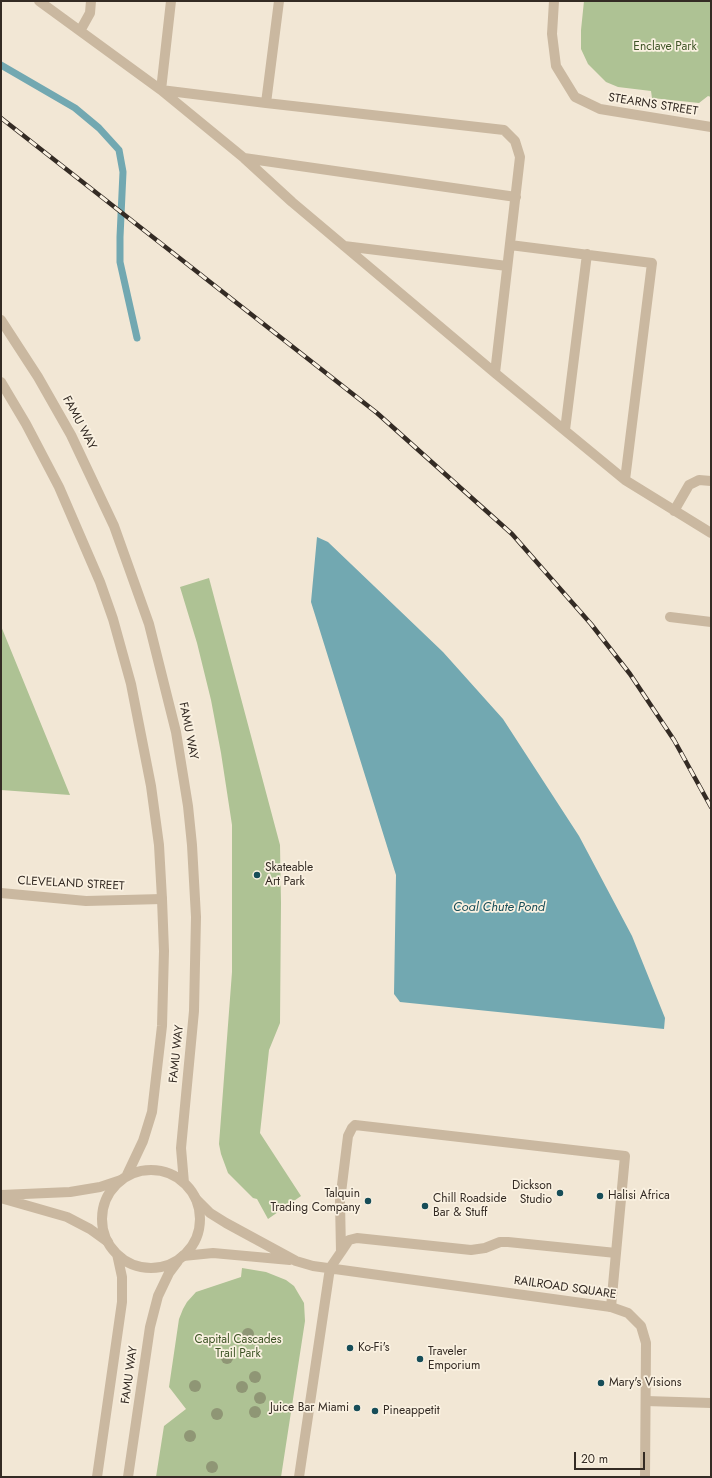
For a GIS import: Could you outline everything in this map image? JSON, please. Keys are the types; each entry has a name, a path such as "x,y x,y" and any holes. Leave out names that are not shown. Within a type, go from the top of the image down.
{"street":[{"path":"39,1 161,90 244,158 344,246 624,480 711,533"},
{"path":"80,31 90,13 91,1"},
{"path":"161,90 171,1"},
{"path":"266,103 279,1"},
{"name":"STEARNS STREET","path":"554,1 552,34 556,66 576,96 600,110 711,127"},
{"path":"161,90 504,130 515,141 520,157 495,373"},
{"path":"244,158 516,197"},
{"path":"510,245 652,263 624,480"},
{"path":"344,246 507,266"},
{"path":"565,430 587,254"},
{"name":"FAMU WAY","path":"1,320 38,377 71,435 114,526 149,624 176,732 189,814 196,917 194,1011 181,1148 184,1183"},
{"name":"FAMU WAY","path":"1,382 26,424 59,487 91,560 113,619 146,753 157,831 162,899 163,1003 157,1082 147,1130 138,1152 123,1178 107,1198 102,1212 103,1228 108,1242 117,1254 129,1262 143,1267 165,1266 181,1258"},
{"path":"674,511 689,485 699,480 711,481"},
{"path":"670,617 711,622"},
{"name":"CLEVELAND STREET","path":"1,893 86,901 162,899"},
{"path":"341,1252 339,1210 348,1136 352,1128 360,1125 625,1156 611,1307"},
{"name":"FAMU WAY","path":"123,1178 143,1170 156,1170 174,1176 184,1183 196,1199 200,1217 200,1225 194,1242 163,1284 152,1316 128,1477"},
{"path":"1,1197 70,1192 100,1187 123,1178"},
{"path":"1,1197 67,1217 90,1229 108,1242"},
{"name":"RAILROAD SQUARE","path":"196,1199 210,1213 226,1224 296,1260"},
{"path":"299,1477 330,1268 349,1240 357,1238 471,1250 479,1250 500,1242 508,1242 616,1253"},
{"name":"RAILROAD SQUARE","path":"181,1258 213,1253 296,1260 330,1268 611,1307 628,1313 637,1321 643,1331 646,1343 645,1477"},
{"name":"FAMU WAY","path":"97,1477 122,1302 122,1277 117,1254"},
{"path":"646,1401 711,1403"}],"green space":[{"name":"Enclave Park","path":"584,1 711,1 711,97 708,96 699,103 652,98 651,91 618,87 606,82 588,64 581,49"},
{"name":"Skateable Art Park","path":"209,578 280,845 280,1023 269,1050 260,1133 301,1196 268,1219 257,1199 253,1198 228,1173 219,1144 232,972 232,825 211,700 197,643 180,587"},
{"path":"1,626 70,795 1,790"},
{"name":"Capital Cascades Trail Park","path":"242,1268 266,1272 286,1280 294,1286 304,1303 305,1321 281,1477 156,1477 164,1426 186,1409 169,1387 179,1319 183,1309 196,1292 241,1277"}],"water":[{"name":"Coal Chute Pond","path":"317,537 328,542 443,652 503,719 579,836 632,936 665,1018 664,1029 400,1002 394,994 396,875 311,602"}],"waterway":[{"path":"1,65 75,108 99,128 119,150 123,172 120,262 137,338"}],"railway":[{"path":"1,118 377,413 512,534 591,624 630,674 674,740 711,807"}],"place":[{"name":"Skateable Art Park","path":"257,875"},
{"name":"Dickson Studio","path":"560,1193"},
{"name":"Halisi Africa","path":"600,1196"},
{"name":"Talquin Trading Company","path":"368,1201"},
{"name":"Chill Roadside Bar & Stuff","path":"425,1206"},
{"name":"Ko-Fi's","path":"350,1348"},
{"name":"Traveler Emporium","path":"420,1359"},
{"name":"Mary's Visions","path":"601,1383"},
{"name":"Juice Bar Miami","path":"357,1408"},
{"name":"Pineappetit","path":"375,1411"}]}
